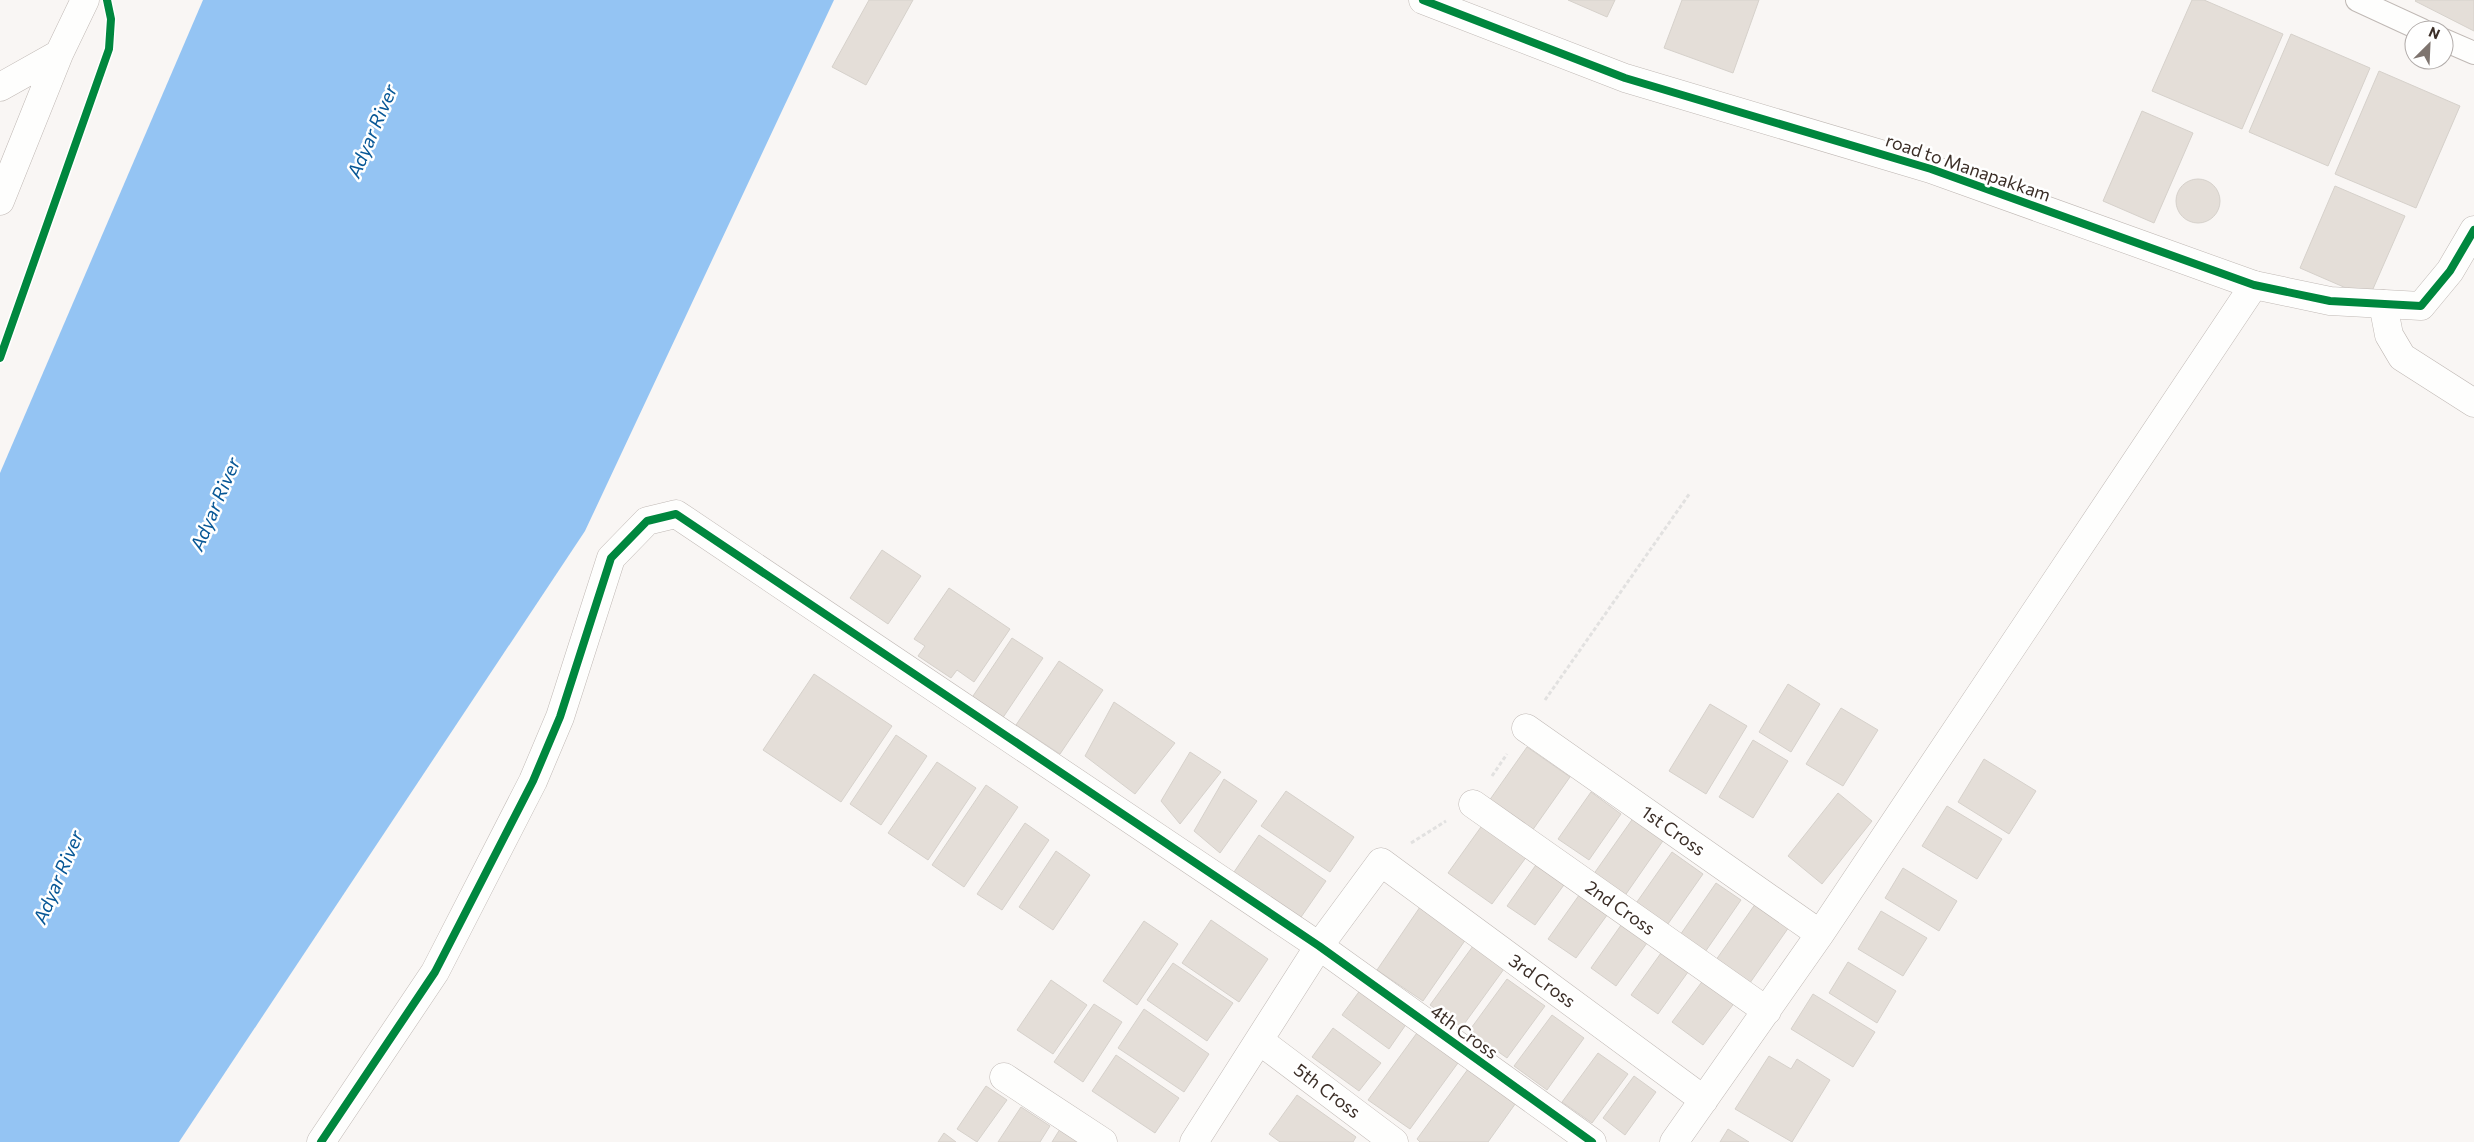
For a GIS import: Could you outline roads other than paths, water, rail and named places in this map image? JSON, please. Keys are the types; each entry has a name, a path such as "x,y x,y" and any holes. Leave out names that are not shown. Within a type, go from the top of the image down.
{"street":[{"path":"0,201 59,54 85,0"},
{"name":"road to Manapakkam","path":"1423,0 1460,7 1625,78 1931,170 2254,285 2330,301 2421,306 2450,270 2474,230"},
{"path":"0,87 59,54"},
{"path":"1674,1142 1820,934 2254,285"},
{"path":"2383,304 2389,335 2402,357 2474,403"},
{"name":"4th Cross","path":"321,1142 435,972 533,781 560,717 611,558 648,521 676,514 1319,946 1592,1142"},
{"name":"1st Cross","path":"1526,728 1820,934"},
{"name":"2nd Cross","path":"1473,804 1767,1011"},
{"name":"3rd Cross","path":"1319,946 1381,862 1704,1100"},
{"path":"1194,1142 1319,946"},
{"name":"5th Cross","path":"1260,1041 1394,1142"},
{"path":"1004,1077 1103,1142"}],"lane":[{"path":"2356,0 2404,22"},
{"path":"2454,45 2474,54"}],"water":[{"name":"Adyar River","path":"203,0 834,0 585,531 179,1142 0,1142 0,473"}]}
